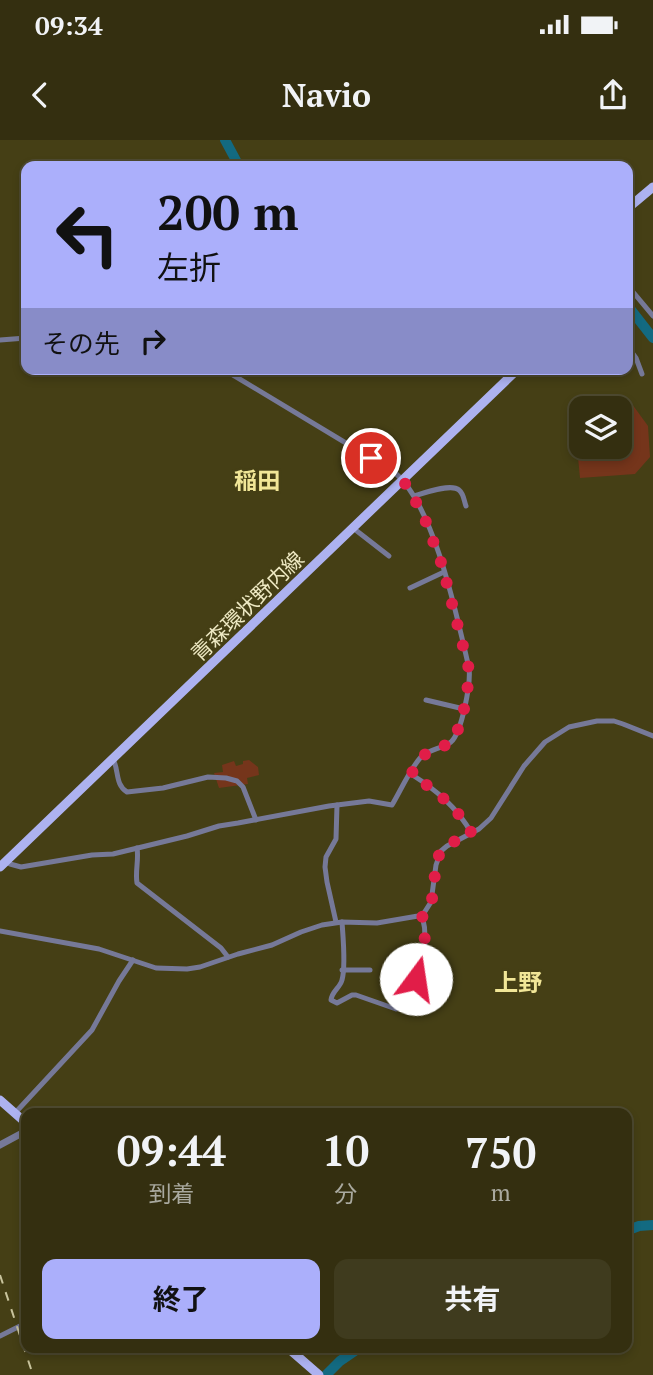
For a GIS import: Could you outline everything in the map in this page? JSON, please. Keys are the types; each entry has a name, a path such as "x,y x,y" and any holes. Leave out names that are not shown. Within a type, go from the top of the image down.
{"main road":[{"path":"633,204 653,187"},
{"name":"青森環状野内線","path":"3,864 512,375"},
{"path":"0,1100 21,1118"},
{"path":"294,1353 318,1374"}],"street":[{"path":"633,292 653,316"},
{"path":"0,340 21,338"},
{"path":"633,354 642,374"},
{"path":"3,864 21,867 113,854 219,826 337,805 369,801 393,805 424,755 446,745 456,736 470,673 444,572 430,529 414,496 394,472 233,375"},
{"path":"414,496 454,488 461,492 466,506"},
{"path":"353,528 389,556"},
{"path":"410,588 444,572"},
{"path":"426,700 464,709"},
{"path":"337,805 336,839 326,857 326,867 327,882 339,922 342,980 331,996 333,1001 340,1002 356,995 396,1009 421,967 425,939 422,915 433,897 435,873 441,852 485,824 496,812 533,755 545,742 560,732 583,723 606,720 653,736"},
{"path":"113,759 119,783 127,792 163,788 215,777 237,781 243,787 256,820"},
{"path":"411,774 449,802 472,834"},
{"path":"137,848 137,883 221,948 228,957"},
{"path":"0,930 99,949 156,968 187,969 272,945 308,929 339,922 377,923 422,915"},
{"path":"15,1113 92,1030 133,960"},
{"path":"342,970 370,970"},
{"path":"0,1145 21,1134"},
{"path":"0,1336 21,1326"}],"shaded area":[{"path":"632,404 648,426 650,457 635,474 580,478 578,459 632,459"},
{"path":"249,760 258,767 259,775 247,778 248,784 219,788 214,773 223,772 222,765 234,761 236,766"}],"waterway":[{"path":"225,140 236,161"},
{"path":"633,312 653,338"},
{"path":"632,1229 653,1225"},
{"path":"326,1375 352,1353"}],"railway":[{"path":"0,1275 21,1339"},
{"path":"26,1353 33,1375"}],"district":[{"name":"稲田","path":"257,480"},
{"name":"上野","path":"518,982"}],"route":[{"path":"371,458 403,480 430,529 470,673 459,731 452,741 420,758 411,774 449,802 472,834 447,846 438,858 433,897 422,915 425,939 421,967 416,979"}]}
